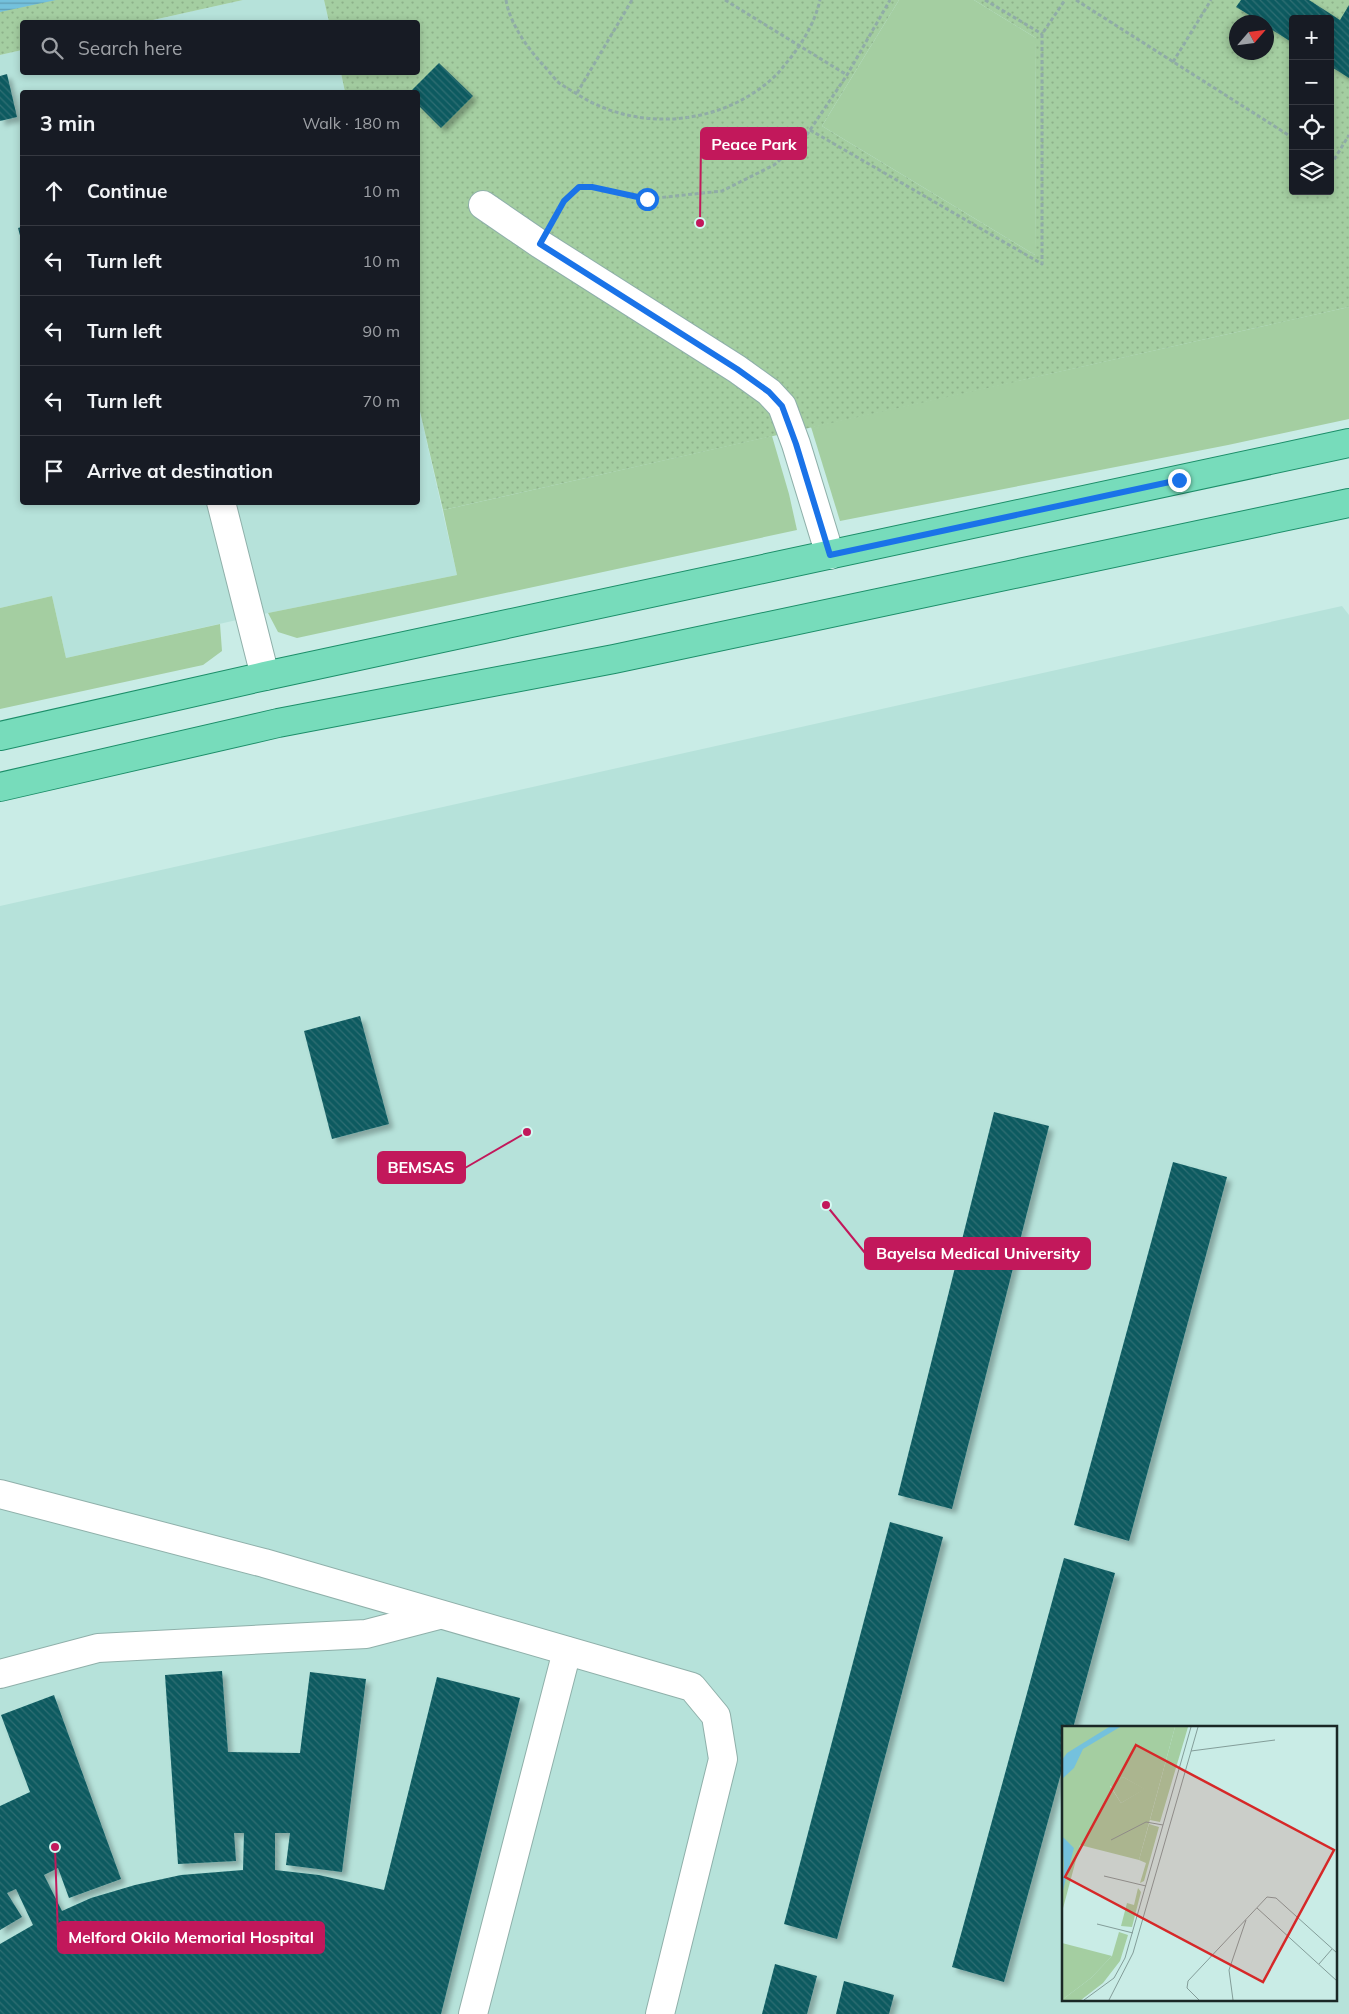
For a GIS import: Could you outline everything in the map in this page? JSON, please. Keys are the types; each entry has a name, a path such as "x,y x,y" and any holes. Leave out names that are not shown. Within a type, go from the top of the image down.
{"main road":[{"path":"0,736 265,676 1349,442"},
{"path":"0,787 278,723 614,659 1349,503"}],"lane":[{"path":"483,205 540,244 737,369 769,392 782,406 796,444 830,555"},
{"path":"222,505 265,676"},
{"path":"0,1494 264,1563 692,1687 716,1716 723,1759 660,2014"},
{"path":"0,1674 98,1648 366,1634 441,1614"},
{"path":"473,2014 568,1651"}],"path":[{"path":"506,0 508,8 528,48 559,82 592,103 629,116 668,120 706,115 742,100 774,77 800,46 817,13 820,0"},
{"path":"576,94 632,0"},
{"path":"725,0 847,75"},
{"path":"540,244 564,201 579,187 592,187 647,199 722,191 774,165 804,139 847,75 890,0"},
{"path":"985,0 1042,34"},
{"path":"810,130 1042,264 1042,34 1065,0"},
{"path":"1076,0 1289,135"},
{"path":"1173,62 1211,0"},
{"path":"1334,160 1349,135"}],"shaded area":[{"path":"243,0 324,0 329,20 153,20"},
{"path":"20,50 20,75 341,75 345,90 20,90 20,505 420,505 420,412 457,575 268,613 66,658 52,596 0,608 0,55"},
{"path":"1342,606 1349,615 1349,2014 0,2014 0,906"}],"green space":[{"path":"0,0 243,0 153,20 20,20 20,50 0,55"},
{"path":"324,0 899,0 822,126 1035,255 1036,38 974,0 1349,0 1349,307 443,510 420,412 420,90 345,90 341,75 420,75 420,20 329,20"},
{"path":"899,0 974,0 1036,38 1035,255 822,126"},
{"path":"1349,307 1349,419 1228,445 840,521 811,427"},
{"path":"772,436 789,494 797,530 297,638 278,632 268,613 457,575 443,510"},
{"path":"52,596 66,658 220,624 222,651 203,665 0,709 0,608"}],"water":[{"path":"0,0 56,0 0,12"}],"building":[{"path":"1241,0 1309,0 1332,15 1289,15 1289,40 1274,31 1274,15 1249,15 1236,7"},
{"path":"1349,5 1349,78 1334,69 1334,16 1340,20"},
{"path":"439,63 473,96 441,128 420,107 420,90 412,90"},
{"path":"7,74 17,117 0,121 0,76"},
{"path":"360,1016 389,1124 332,1139 304,1031"},
{"path":"994,1112 1049,1126 952,1509 898,1495"},
{"path":"1173,1162 1227,1177 1129,1541 1074,1525"},
{"path":"890,1522 943,1537 837,1939 784,1924"},
{"path":"1064,1558 1115,1573 1074,1726 1062,1726 1062,1770 1004,1982 952,1967"},
{"path":"222,1671 228,1752 300,1753 310,1672 366,1679 342,1872 286,1865 290,1833 275,1833 275,1870 319,1875 384,1890 437,1677 520,1698 441,2014 0,2014 0,1944 33,1925 16,1889 7,1893 22,1917 0,1930 0,1806 30,1792 1,1715 54,1695 121,1879 69,1898 58,1868 44,1875 62,1911 91,1898 135,1885 181,1875 243,1870 244,1833 234,1833 236,1861 178,1864 165,1675"},
{"path":"775,1964 817,1976 807,2014 762,2014"},
{"path":"844,1981 894,1995 889,2014 836,2014"}],"place":[{"name":"Peace Park","path":"700,223"},
{"name":"BEMSAS","path":"527,1132"},
{"name":"Bayelsa Medical University","path":"826,1205"},
{"name":"Melford Okilo Memorial Hospital","path":"55,1847"}],"route":[{"path":"647,199 592,187 579,187 564,201 540,244 737,369 769,392 782,406 796,444 830,555 1179,480"}]}
